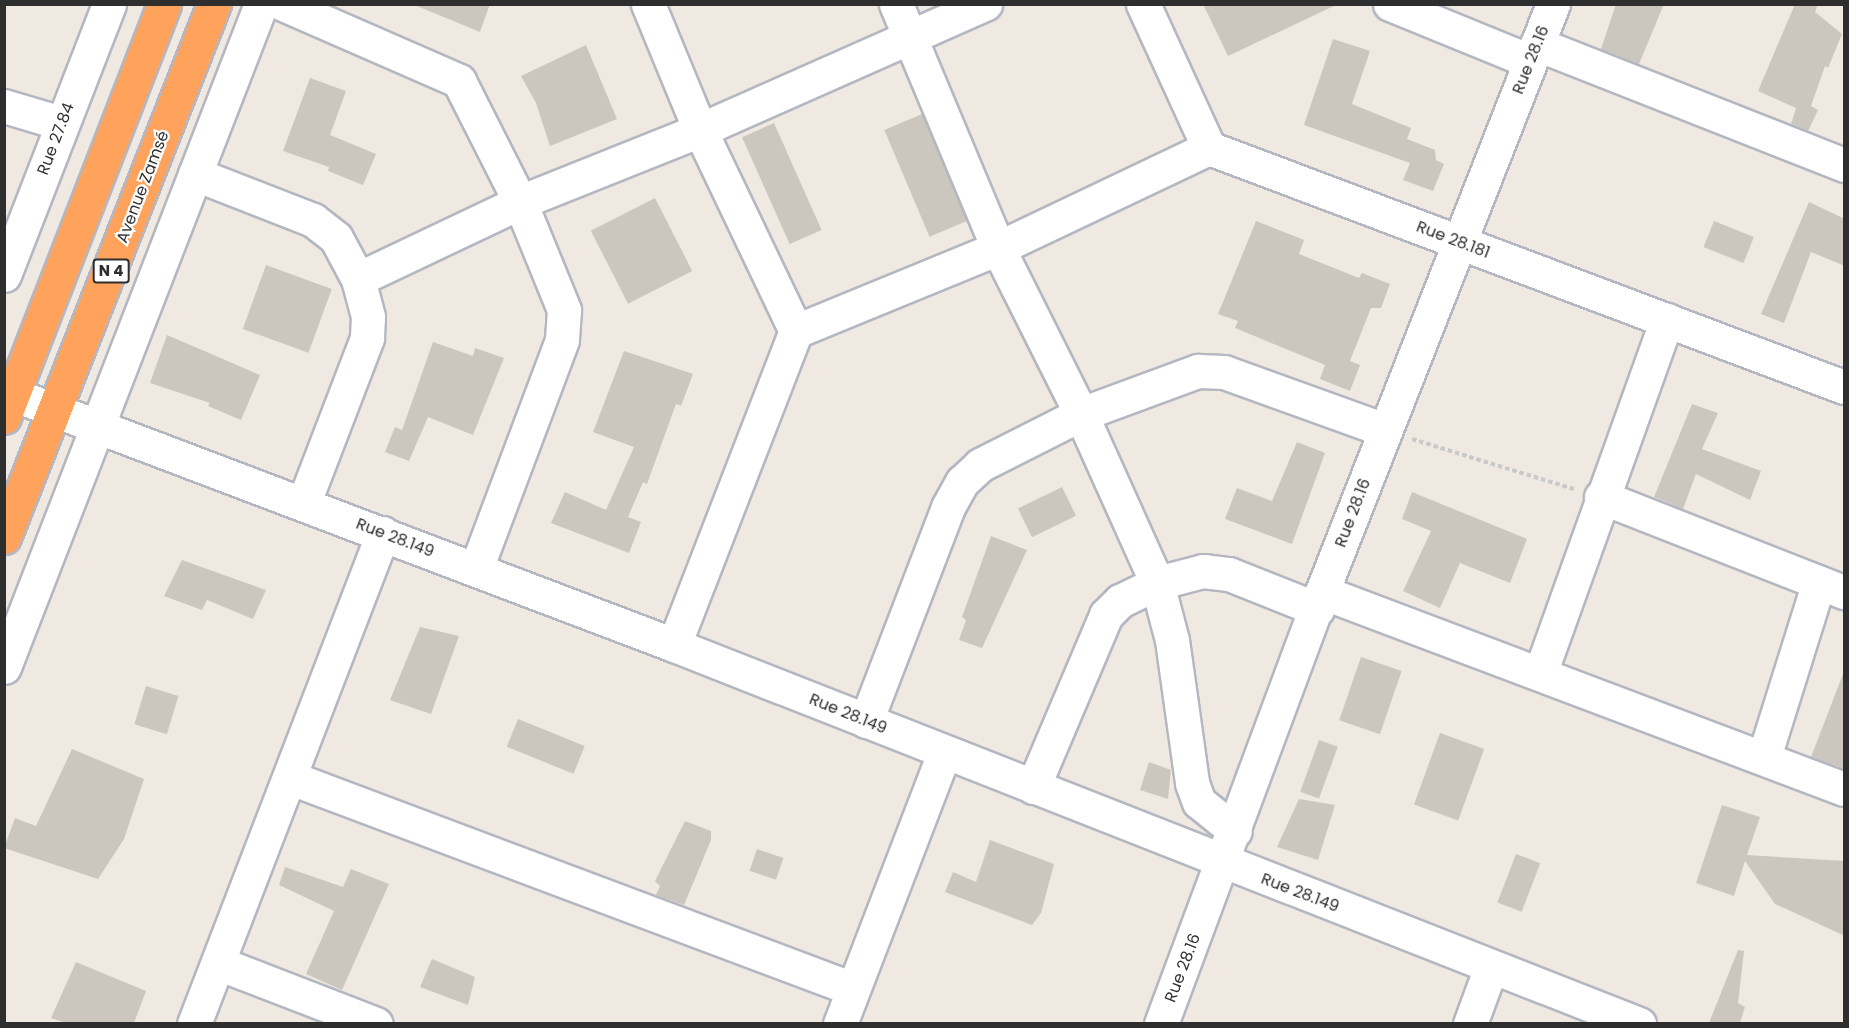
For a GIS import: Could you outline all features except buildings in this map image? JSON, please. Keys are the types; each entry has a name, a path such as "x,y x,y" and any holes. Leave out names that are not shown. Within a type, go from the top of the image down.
{"highway":[{"name":"N 4","path":"8,400 164,4"},
{"name":"Avenue Zamsé","path":"4,537 56,410 214,4"}],"street":[{"name":"Rue 27.84","path":"4,274 109,4"},
{"path":"4,667 261,4"},
{"path":"283,4 459,81 520,202 566,325 476,569"},
{"path":"648,4 700,130 796,332"},
{"path":"896,4 998,248 1081,414 1157,583 1172,640 1192,783 1199,802 1212,817 1235,831"},
{"path":"358,279 520,202 700,130 985,4"},
{"path":"674,645 796,332 998,248 1209,148 1143,4"},
{"path":"1390,4 1534,52 1845,165"},
{"name":"Rue 28.16","path":"1161,1023 1224,863 1385,430 1553,4"},
{"path":"4,106 61,123"},
{"name":"Rue 28.181","path":"1209,148 1845,387"},
{"path":"195,174 313,220 336,238 358,279 368,316 367,338 304,502"},
{"path":"1541,671 1601,497 1667,320"},
{"path":"866,721 962,482 980,465 1081,414 1198,371 1224,372 1385,430"},
{"name":"Rue 28.149","path":"8,400 56,410 97,423 304,502 674,645 1224,863 1639,1023"},
{"path":"1601,497 1832,587 1764,756"},
{"path":"194,1023 291,778 383,533"},
{"path":"1033,787 1106,615 1120,601 1157,583 1203,571 1229,573 1541,671 1845,789"},
{"path":"840,1023 944,753"},
{"path":"291,778 853,989"},
{"path":"218,963 376,1023"},
{"path":"1470,1023 1491,966"}],"path":[{"path":"1385,430 1601,497"}]}
